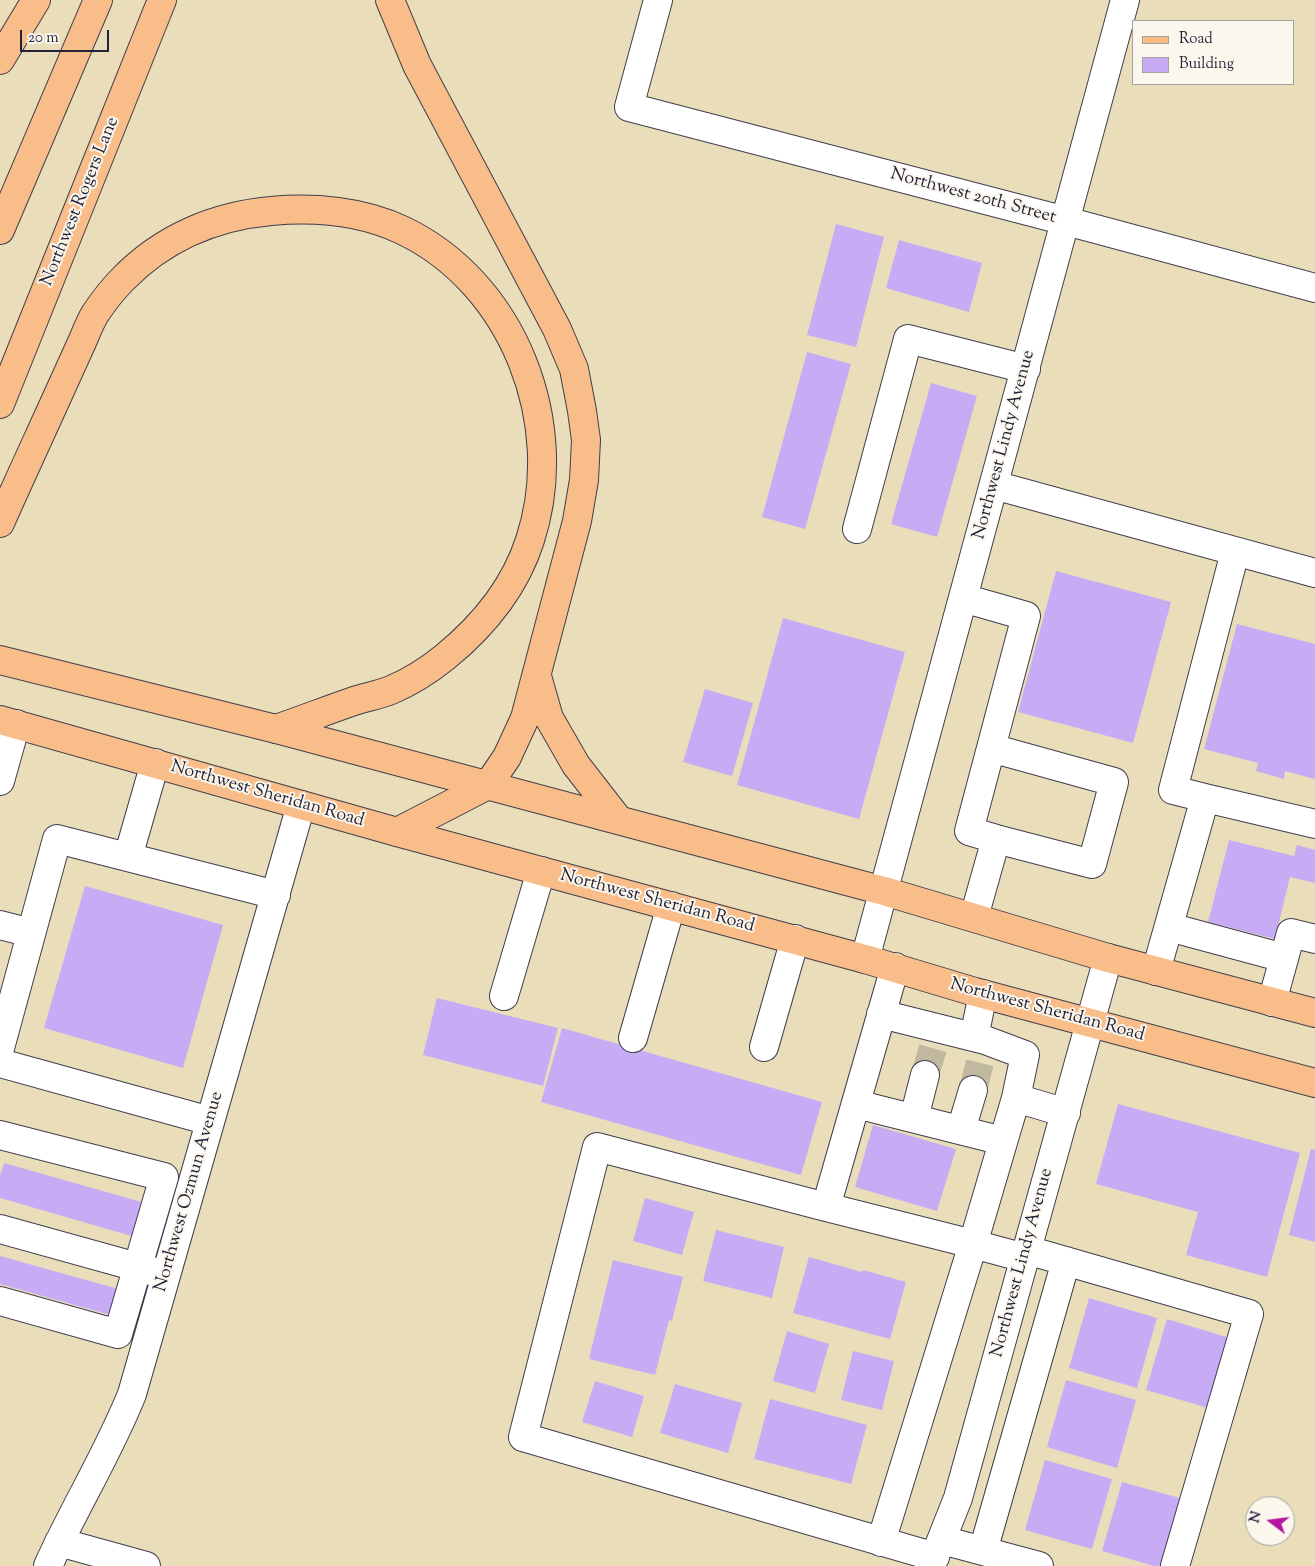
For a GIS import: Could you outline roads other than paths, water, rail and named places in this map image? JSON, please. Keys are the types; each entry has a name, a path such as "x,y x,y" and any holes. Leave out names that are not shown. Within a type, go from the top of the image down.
{"main road":[{"path":"0,60 36,0"},
{"path":"0,230 98,0"},
{"name":"Northwest Rogers Lane","path":"0,404 162,0"},
{"path":"390,0 417,65 557,329 574,369 586,440 584,480 576,521 525,718 507,757 488,785 397,832"},
{"path":"3,516 94,314 122,280 148,256 183,234 217,221 252,213 295,209 331,211 367,218 401,230 430,246 454,264 478,289 513,338 526,370 536,403 541,436 542,472 539,503 530,540 518,568 499,602 474,631 444,657 420,674 390,690 276,729"},
{"path":"0,660 276,729 884,890 1108,958 1315,1013"},
{"path":"536,676 549,718 576,765 618,819"},
{"name":"Northwest Sheridan Road","path":"8,722 397,832 865,958 983,994 1315,1083"}],"street":[{"name":"Northwest 20th Street","path":"658,0 630,107 1315,288"},
{"name":"Northwest Lindy Avenue","path":"865,958 1125,0"},
{"path":"857,529 908,339 1026,369"},
{"path":"994,485 1315,574"},
{"path":"1235,552 1172,790 1315,824"},
{"path":"964,598 1026,616 969,831 1092,864 1114,782 992,748"},
{"path":"0,781 8,722"},
{"path":"128,857 154,763"},
{"path":"1156,971 1205,798"},
{"name":"Northwest Ozmun Avenue","path":"53,1554 119,1426 132,1394 301,805"},
{"path":"0,1048 57,839 276,895"},
{"path":"974,918 996,839"},
{"path":"504,996 542,871"},
{"path":"633,1038 671,906"},
{"path":"0,925 31,933"},
{"path":"1169,927 1284,958"},
{"path":"1272,1002 1291,933 1315,939"},
{"path":"764,1048 795,939"},
{"name":"Northwest Lindy Avenue","path":"936,1555 960,1489 1108,958"},
{"path":"826,1207 895,967"},
{"path":"980,1046 983,994"},
{"path":"881,1014 936,1038 1025,1055 1016,1098 974,1244 882,1542"},
{"path":"0,1063 210,1122"},
{"path":"914,1118 925,1075"},
{"path":"961,1130 973,1090"},
{"path":"1016,1098 1066,1112"},
{"path":"856,1104 1003,1141"},
{"path":"0,1135 191,1185"},
{"path":"1039,1566 983,1551 936,1555 882,1542 523,1437 598,1147 974,1244 1066,1261 1249,1314 1175,1566"},
{"path":"118,1334 164,1177"},
{"path":"0,1229 166,1275"},
{"path":"983,1551 1066,1261"},
{"path":"0,1301 147,1341"},
{"path":"53,1554 146,1566"}],"tunnel":[{"path":"925,1075 933,1048"},
{"path":"973,1090 980,1062"}]}
